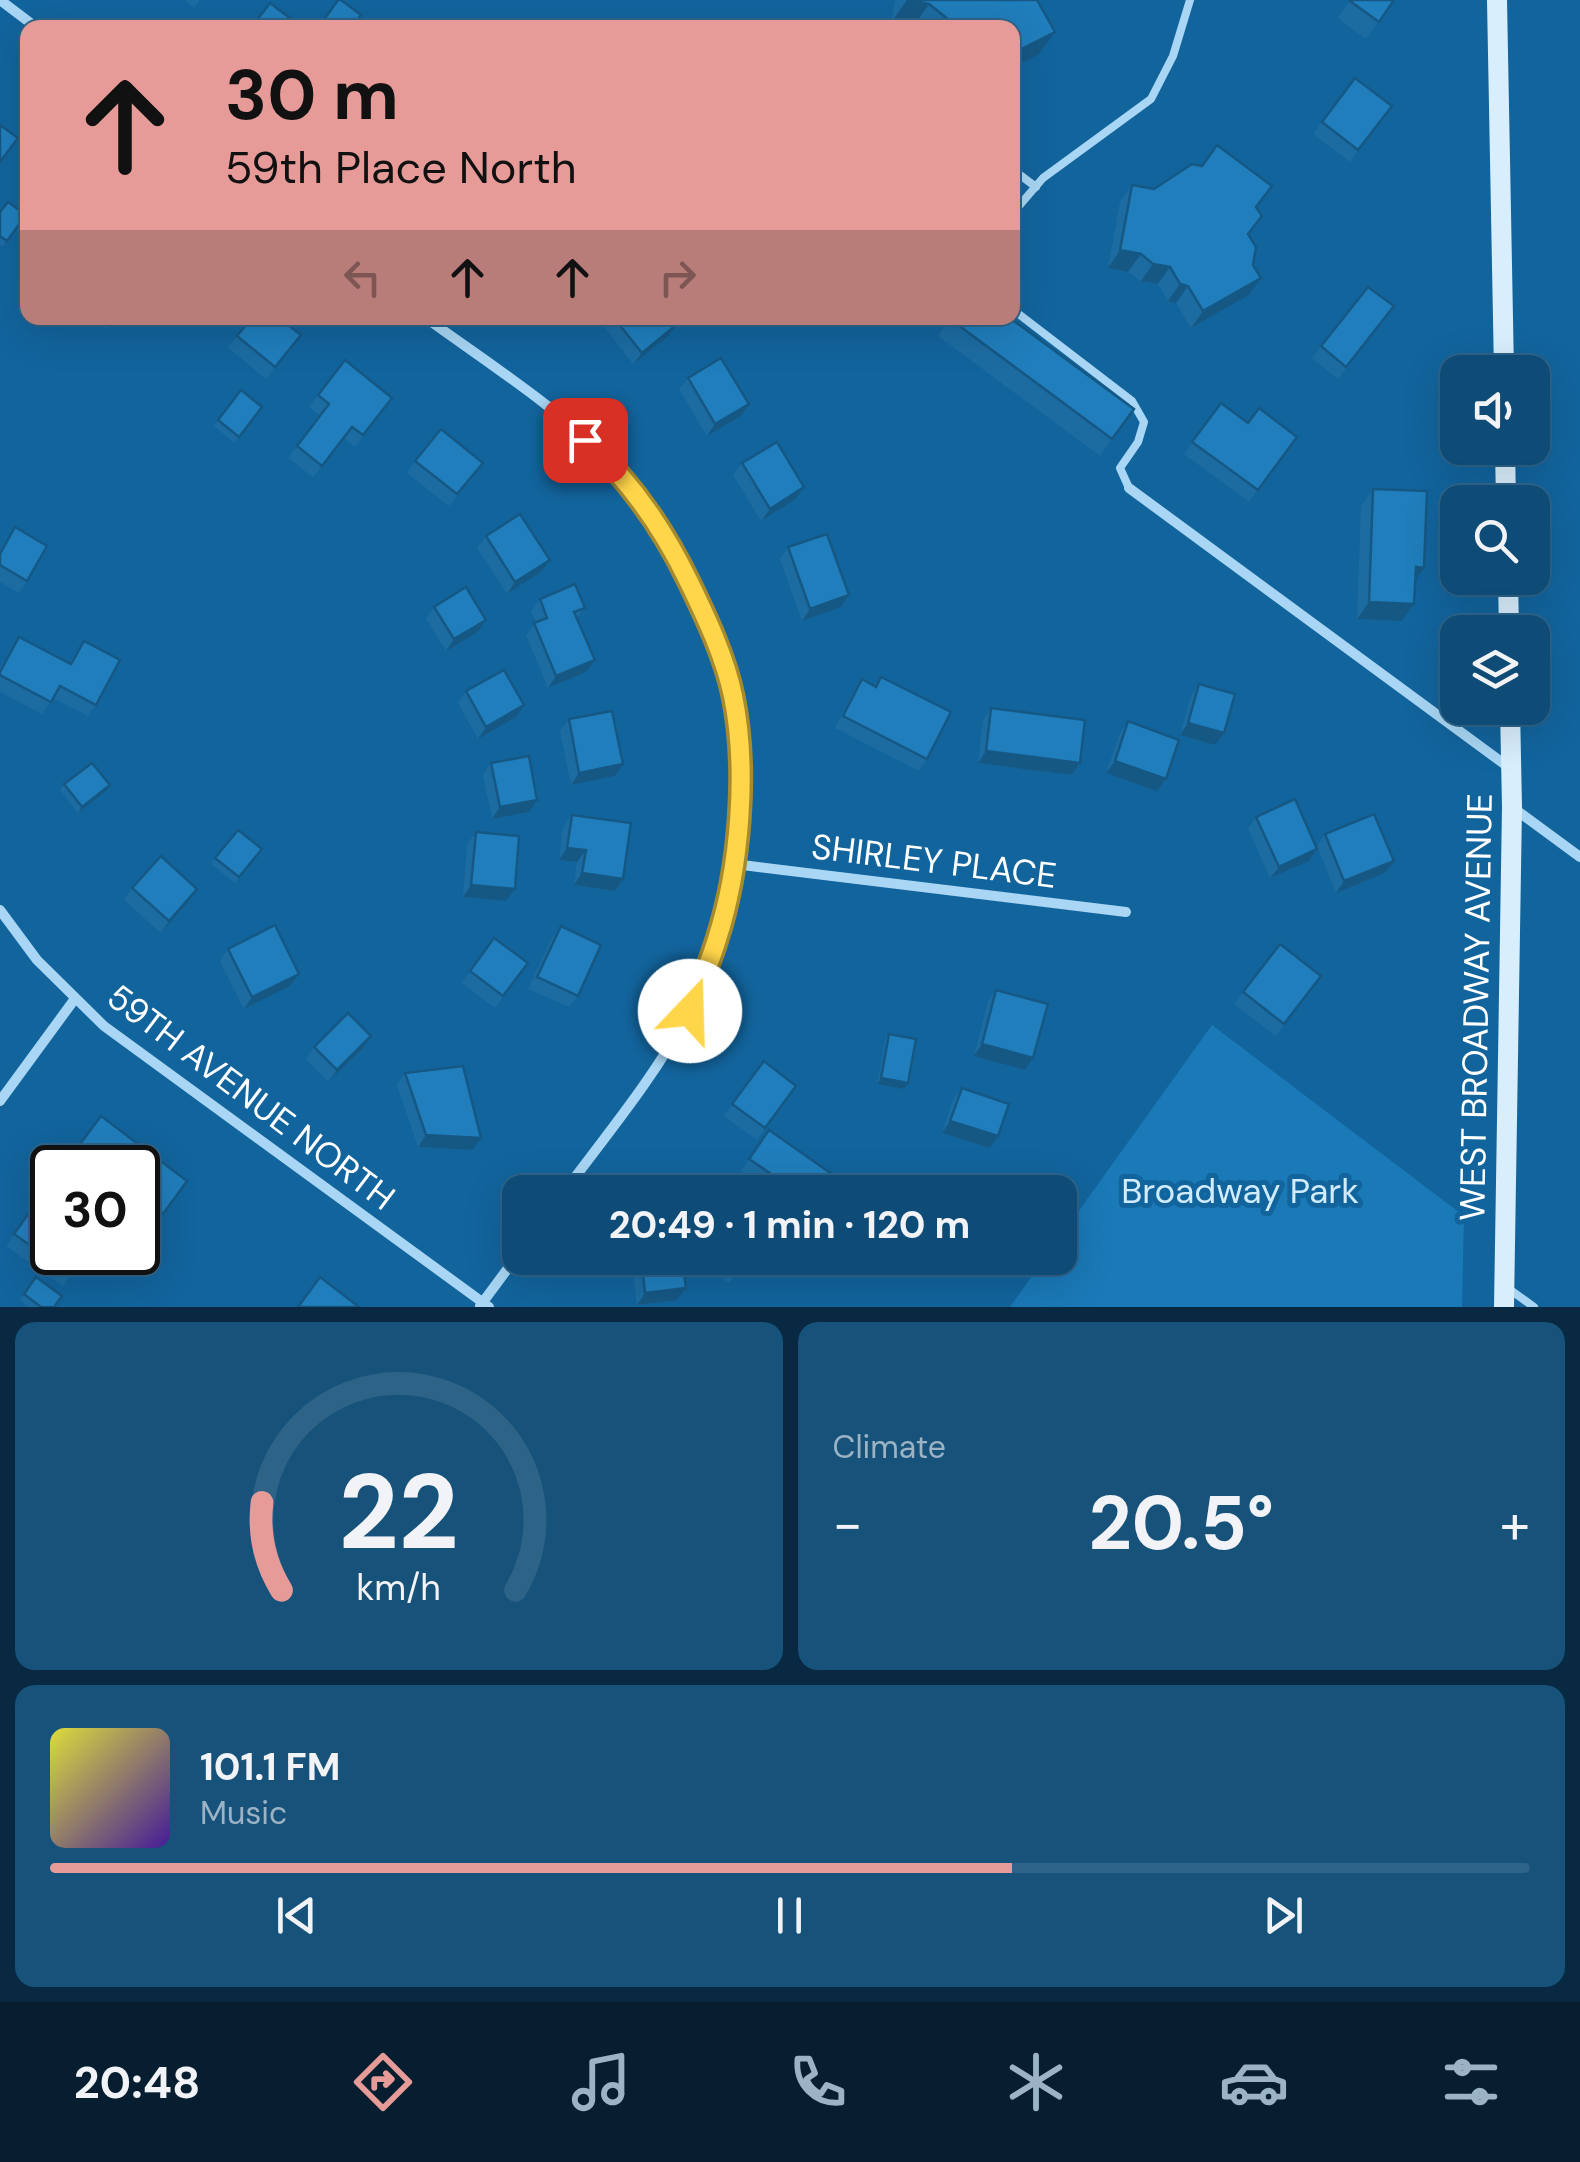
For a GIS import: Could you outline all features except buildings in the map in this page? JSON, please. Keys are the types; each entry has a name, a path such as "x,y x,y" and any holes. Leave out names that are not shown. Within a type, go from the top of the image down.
{"street":[{"path":"0,0 26,20"},
{"path":"1497,0 1504,355"},
{"path":"435,325 555,414 615,467 669,541 705,615 733,696 740,778 734,864 718,938 690,1011 649,1077 577,1175"},
{"path":"1130,488 1511,770"},
{"name":"WEST BROADWAY AVENUE","path":"1504,1296 1510,725"},
{"path":"1512,807 1580,857"},
{"name":"SHIRLEY PLACE","path":"734,864 1126,912"},
{"name":"59TH AVENUE NORTH","path":"0,910 37,960 104,1026 484,1305"},
{"path":"0,1101 74,1000"},
{"path":"484,1305 504,1275"}],"lane":[{"path":"1020,205 1043,178 1151,99 1172,56 1190,0"},
{"path":"1020,175 1036,187"},
{"path":"1020,315 1132,401 1144,422 1138,442 1120,468 1130,488"},
{"path":"1504,1296 1534,1307"}],"green space":[{"name":"Broadway Park","path":"1212,1025 1464,1216 1462,1307 1010,1307 1033,1275 1077,1275 1077,1213"}],"route":[{"path":"585,440 615,467 669,541 705,615 733,696 740,778 734,864 718,938 690,1011"}]}
